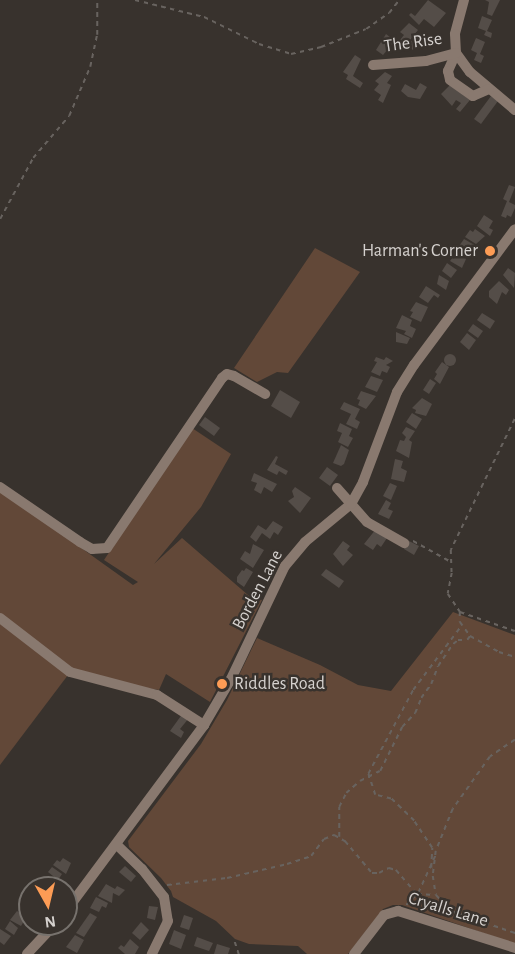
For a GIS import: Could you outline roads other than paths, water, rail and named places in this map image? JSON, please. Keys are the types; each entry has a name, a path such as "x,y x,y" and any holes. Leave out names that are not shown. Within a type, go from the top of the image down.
{"street":[{"path":"464,0 455,34 456,53 448,71 450,80 473,96 489,89"},
{"path":"456,53 470,72 515,110"},
{"name":"The Rise","path":"373,65 426,61 456,53"},
{"name":"Borden Lane","path":"78,895 204,725 231,680 285,566 305,542 351,504 363,482 403,383 515,229"},
{"path":"0,487 92,549 107,548 222,378 227,374 234,375 264,394"},
{"path":"337,488 367,522 404,543"},
{"path":"0,618 70,672 157,695 204,725"},
{"path":"117,845 164,897 168,921 152,954"},
{"name":"Cryalls Lane","path":"354,954 384,915 398,911 515,948"},
{"path":"27,954 44,936"}],"place":[{"name":"Harman's Corner","path":"490,251"},
{"name":"Riddles Road","path":"222,684"}]}
